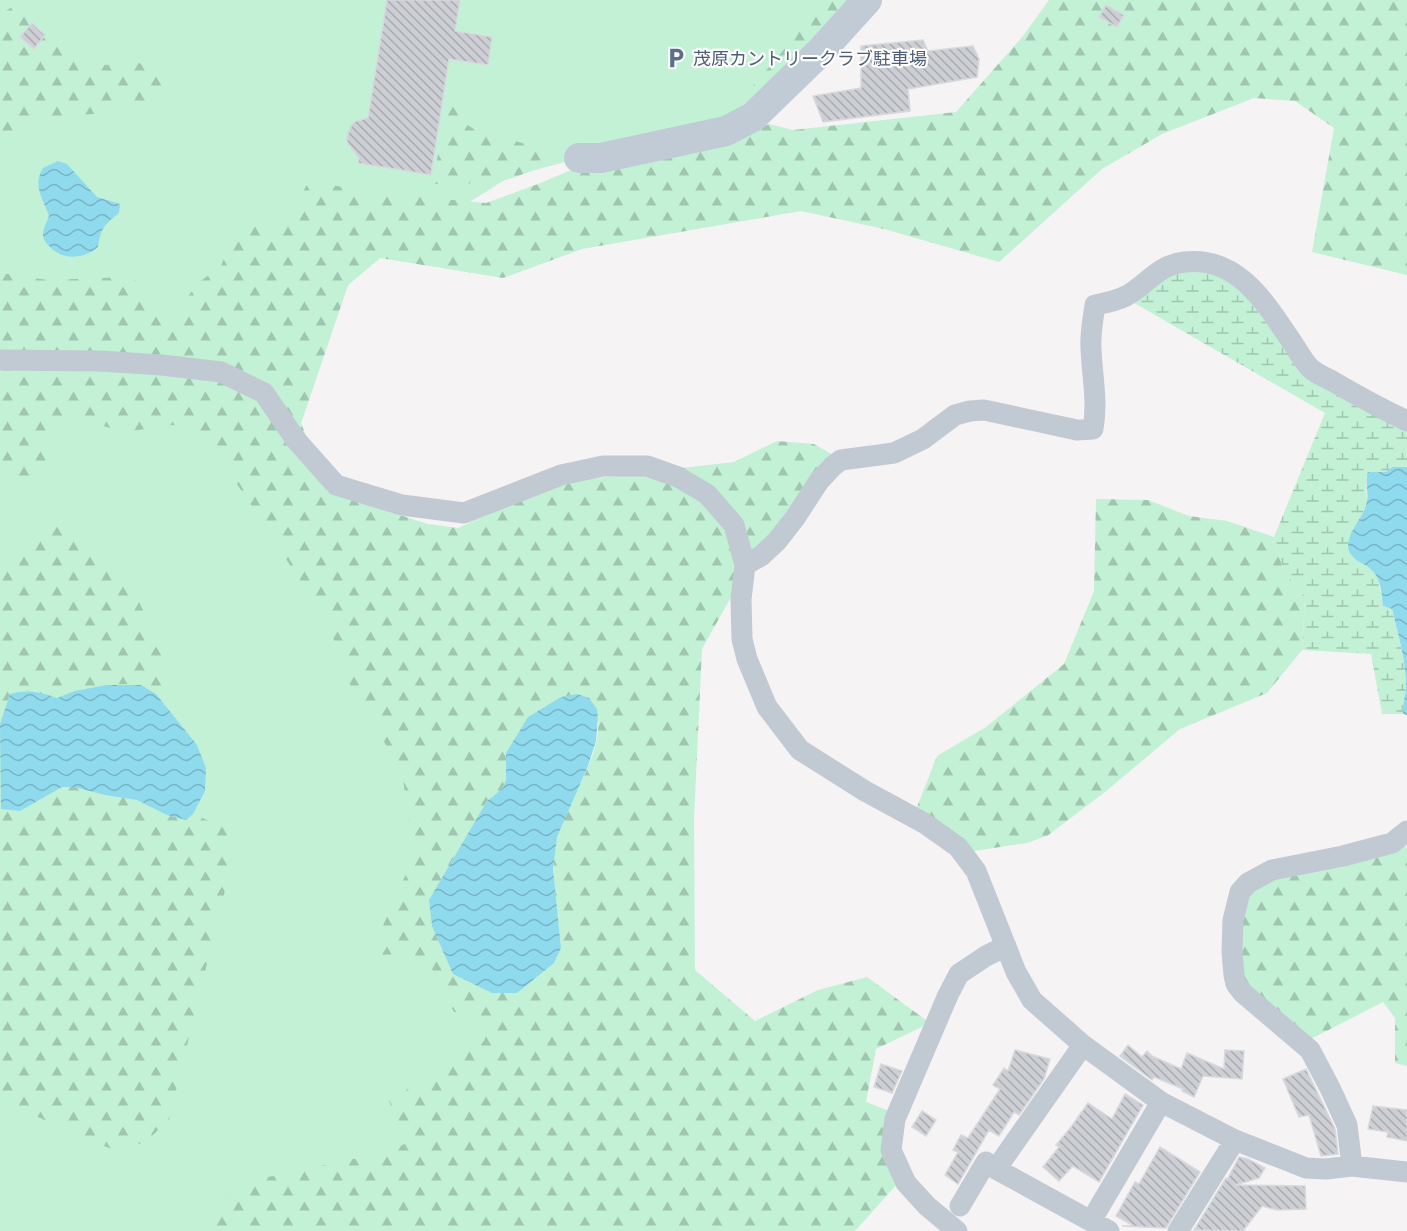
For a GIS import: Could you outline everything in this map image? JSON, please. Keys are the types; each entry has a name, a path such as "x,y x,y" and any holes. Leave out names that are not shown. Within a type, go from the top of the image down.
{"street":[{"path":"579,158 601,158 726,131 753,117 820,52 867,0"},
{"path":"745,566 761,556 777,540 795,518 819,480 841,460 894,453 923,439 955,415 970,411 984,411 1077,430 1093,429 1096,408 1091,348 1095,305 1112,302 1127,295 1152,275 1181,262 1207,262 1234,272 1265,304 1311,368 1366,401 1407,421"},
{"path":"0,360 100,361 221,372 264,393 296,440 336,485 402,506 464,513 561,475 603,466 647,466 678,477 707,494 734,525 745,566 741,599 742,639 747,659 767,707 800,750 865,791 924,822 958,847 976,871 1016,972 1032,1000 1083,1045 1161,1102 1235,1140 1306,1168 1326,1169 1352,1166 1407,1172"},
{"path":"1352,1166 1347,1125 1310,1050 1243,993 1236,984 1232,952 1233,920 1240,892 1257,876 1272,870 1343,856 1392,843 1407,831"},
{"path":"957,1231 927,1206 906,1183 891,1150 895,1119 959,974 1006,946"},
{"path":"996,1169 1083,1045"},
{"path":"1097,1211 1161,1102"},
{"path":"1178,1231 1235,1140"},
{"path":"960,1206 986,1162 1109,1231"}],"green space":[{"path":"0,0 845,0 728,119 535,170 503,181 380,258 348,285 301,423 327,492 572,966 358,1231 0,1231"},
{"path":"22,0 28,0 53,35 72,56 106,65 135,60 164,80 154,101 93,114 44,117 0,136 0,15"},
{"path":"826,0 851,0 758,101 729,114"},
{"path":"1049,0 1407,0 1407,275 1312,252 1334,128 1295,101 1254,98 1162,134 1102,169 999,262 884,229 801,211 582,249 503,278 380,258 348,285 301,423 327,492 428,524 458,528 561,482 734,462 777,441 814,444 835,456 755,554 702,649 694,818 695,970 755,1021 818,990 867,977 930,1023 876,1049 866,1102 892,1112 898,1183 855,1231 211,1231 231,1185 386,1152 407,1143 389,1101 485,1040 472,1014 454,1012 430,965 409,954 370,955 413,858 402,770 354,695 328,624 246,497 199,431 173,425 124,432 76,418 59,429 48,451 42,473 22,497 0,461 0,273 48,280 127,277 146,285 150,304 155,314 174,315 198,283 221,266 236,228 284,225 309,181 376,193 486,203 578,167 721,146 769,124 793,130 956,112 1023,36","holes":["597,709 598,726 591,758 563,821 554,849 556,906 561,948 453,974 432,926 429,900 487,801 503,788 506,779 506,753"]},
{"path":"448,106 461,109 466,124 477,131 557,152 557,155 542,165 512,178 481,183 432,184"},
{"path":"1174,267 1234,277 1306,371 1407,426 1407,467 1392,467 1386,472 1366,476 1367,504 1349,540 1349,550 1357,560 1372,569 1378,577 1383,606 1392,609 1405,667 1406,686 1403,714 1382,714 1371,654 1302,650 1305,599 1283,569 1274,537 1325,413 1129,300"},
{"path":"1096,499 1148,500 1189,516 1227,521 1274,537 1283,569 1305,599 1302,650 1267,693 1180,729 1105,792 1047,836 1027,843 968,852 915,812 937,756 986,727 1064,664 1094,591"},
{"path":"67,519 134,591 160,647 165,684 156,694 146,687 119,684 57,698 34,692 10,694 0,724 0,566 49,524"},
{"path":"62,787 74,787 137,800 167,815 186,820 193,814 228,829 227,882 169,1119 146,1142 114,1150 21,1109 0,1090 0,808"},
{"path":"1402,840 1407,849 1407,1066 1395,1063 1395,1018 1383,1002 1305,1042 1239,978 1244,892 1257,880"}],"water":[{"path":"58,161 67,164 97,197 120,204 119,213 102,231 98,247 80,256 67,256 55,252 43,236 49,216 38,180 43,168"},
{"path":"1392,467 1407,467 1407,715 1403,714 1406,686 1405,667 1392,609 1383,606 1377,577 1353,557 1348,547 1350,535 1367,501 1368,472 1386,472"},
{"path":"106,685 141,685 156,694 197,745 206,768 205,791 193,814 186,820 167,815 137,800 74,787 62,787 20,811 1,809 0,724 10,694 34,692 57,698 75,691"},
{"path":"577,694 589,698 597,709 598,718 596,741 588,766 557,837 553,869 561,948 554,963 517,993 492,993 453,974 432,926 429,900 487,801 503,788 506,779 506,753 528,717 561,697"}],"building":[{"path":"387,0 460,0 455,31 492,37 488,65 449,59 431,175 358,163 359,158 347,142 352,124 368,118"},
{"path":"1106,5 1124,15 1117,27 1099,17"},
{"path":"32,23 45,35 34,49 20,37"},
{"path":"923,40 928,51 973,46 979,59 977,77 908,89 910,111 823,122 813,96 861,88 861,46"},
{"path":"1128,1045 1142,1057 1147,1051 1152,1056 1181,1069 1187,1053 1224,1069 1225,1050 1244,1051 1242,1079 1203,1076 1194,1097 1182,1091 1183,1089 1154,1077 1152,1080 1120,1056"},
{"path":"1015,1050 1050,1059 1044,1079 1019,1115 1014,1112 999,1136 989,1130 958,1184 945,1175 958,1152 953,1150 961,1135 968,1138 1000,1089 993,1085 1004,1068 1008,1071"},
{"path":"881,1064 902,1071 892,1093 874,1087"},
{"path":"1306,1069 1335,1129 1338,1154 1321,1156 1309,1115 1299,1117 1283,1079"},
{"path":"1125,1094 1143,1105 1099,1182 1073,1166 1059,1181 1043,1167 1059,1147 1056,1145 1088,1103 1112,1119"},
{"path":"1373,1106 1407,1110 1407,1141 1387,1137 1388,1132 1368,1129"},
{"path":"922,1111 936,1120 926,1136 912,1127"},
{"path":"1160,1147 1200,1172 1166,1228 1122,1226 1134,1226 1116,1216 1135,1182 1139,1184"},
{"path":"1239,1157 1265,1168 1259,1178 1235,1185 1305,1186 1306,1209 1277,1210 1262,1206 1243,1231 1194,1230 1226,1178 1227,1180"}],"place":[{"name":"茂原カントリークラブ駐車場","path":"676,58"}]}
